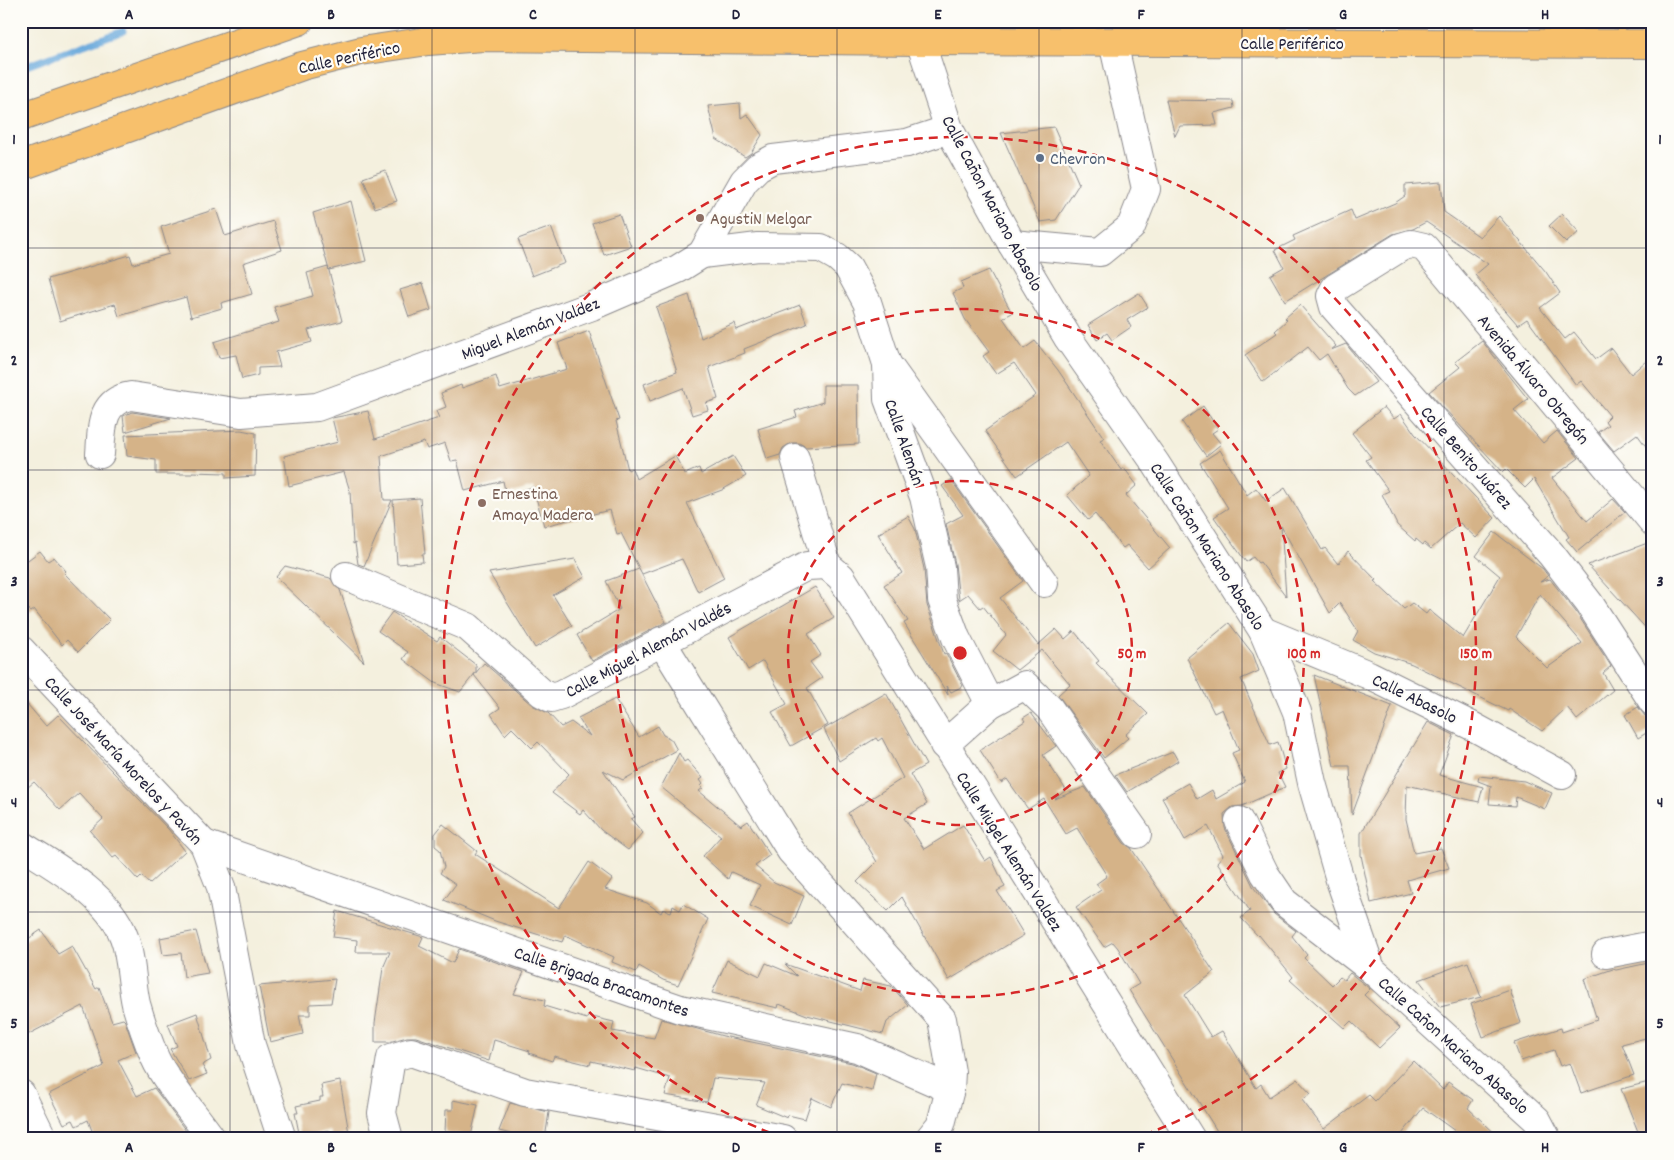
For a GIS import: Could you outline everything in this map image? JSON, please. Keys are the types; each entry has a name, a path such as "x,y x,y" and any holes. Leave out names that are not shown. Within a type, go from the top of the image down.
{"highway":[{"path":"21,117 299,21"},
{"name":"Calle Periférico","path":"21,166 302,66 361,51 428,41 483,37 920,42 1653,44"}],"street":[{"name":"Calle Cañon Mariano Abasolo","path":"920,42 949,129 1012,244 1068,338 1156,464 1264,631 1297,712 1312,783 1340,880 1371,969 1537,1120 1547,1139"},
{"path":"1012,244 1100,252 1131,227 1146,188 1113,42"},
{"name":"Miguel Alemán Valdez","path":"100,454 103,420 110,407 119,398 131,396 241,413 317,407 592,306 678,269 702,254 744,181 758,167 773,159 907,143 949,129"},
{"name":"Avenida Álvaro Obregón","path":"1411,244 1424,247 1653,522"},
{"name":"Calle Benito Juárez","path":"1411,244 1401,247 1335,288 1331,296 1334,307 1551,554 1589,603 1653,702"},
{"name":"Calle Alemán","path":"702,254 758,248 821,248 838,257 848,267 867,302 887,364 888,399 924,497 940,567 942,600 956,638 990,704"},
{"path":"887,364 1044,583"},
{"path":"794,458 828,565"},
{"name":"Calle Miguel Alemán Valdés","path":"346,576 468,627 542,693 551,698 561,695 807,566 828,565"},
{"name":"Calle Miugel Alemán Valdez","path":"828,565 841,577 944,746 1191,1139"},
{"name":"Calle Abasolo","path":"1264,631 1369,675 1472,726 1562,775"},
{"path":"661,641 791,851 942,1019 951,1072 950,1089 941,1124 929,1139"},
{"name":"Calle José María Morelos y Pavón","path":"21,650 204,844 221,887 251,1045 282,1139"},
{"path":"944,746 990,704 1025,685 1049,708 1137,834"},
{"path":"1239,821 1266,874 1284,902 1371,969"},
{"name":"Calle Brigada Bracamontes","path":"204,844 680,1009 858,1048 950,1089"},
{"path":"21,845 61,870 109,910 119,925 125,938 136,1004 156,1060 212,1139"},
{"path":"1606,954 1653,945"},
{"path":"389,1139 382,1112 391,1058 411,1052 525,1092 783,1139"},
{"path":"21,1094 43,1139"}],"building":[{"path":"1166,100 1233,101 1234,108 1214,113 1217,125 1180,126 1175,136"},
{"path":"740,103 741,118 747,114 762,135 751,153 745,157 716,139 708,106"},
{"name":"Chevron","path":"1054,127 1079,184 1056,220 1040,222 1001,133"},
{"path":"385,170 397,201 375,208 363,178"},
{"path":"1441,182 1444,212 1480,237 1499,216 1546,272 1560,293 1540,308 1565,339 1574,332 1596,359 1611,348 1631,374 1653,355 1653,456 1637,434 1614,451 1598,432 1608,425 1605,421 1610,416 1581,381 1576,385 1527,319 1518,325 1475,275 1488,264 1426,222 1413,229 1393,234 1285,301 1270,275 1284,267 1275,250 1295,240 1293,236 1351,210 1355,220 1395,203 1405,196 1405,185"},
{"path":"351,201 366,261 329,270 313,213"},
{"path":"216,209 225,236 273,221 282,250 243,263 252,294 221,303 222,308 191,317 186,297 119,316 115,304 60,321 48,279 130,255 133,264 169,254 161,227"},
{"path":"619,214 631,246 604,255 592,223"},
{"path":"1562,214 1579,232 1566,243 1549,226"},
{"path":"551,227 565,263 532,276 518,239"},
{"path":"328,267 342,321 308,330 312,342 276,352 280,367 258,368 258,375 242,379 236,355 219,358 214,342 279,322 274,307 313,296 307,273"},
{"path":"989,270 1012,313 1003,318 1024,349 1035,341 1058,370 1104,438 1100,440 1121,470 1124,468 1137,485 1126,495 1170,548 1148,568 1127,545 1123,548 1095,514 1088,520 1067,495 1089,476 1066,442 1017,476 985,431 1036,395 1014,363 996,374 983,356 989,352 965,319 953,293 963,288 961,282"},
{"path":"423,283 431,310 409,317 400,290"},
{"path":"1139,293 1148,307 1127,320 1131,327 1112,340 1107,333 1097,340 1088,325"},
{"path":"689,295 701,338 734,323 736,330 800,305 807,324 744,349 745,353 709,367 718,399 706,403 708,410 692,415 683,388 650,401 644,384 677,372 656,307"},
{"path":"1300,305 1336,346 1331,350 1346,344 1376,382 1355,396 1348,389 1327,354 1319,360 1308,347 1263,382 1245,355 1277,333 1275,331 1287,320 1285,318"},
{"path":"589,331 619,420 616,421 628,470 632,468 636,479 675,456 685,474 699,468 701,474 733,456 746,476 722,490 687,503 724,578 698,592 682,559 642,574 621,533 617,534 610,510 544,526 533,487 506,495 503,481 465,491 457,460 451,461 445,443 427,449 424,442 381,456 384,500 392,500 364,566 358,564 355,543 353,544 350,491 344,472 289,486 284,456 338,442 332,418 368,411 375,439 439,418 436,411 446,407 441,393 461,385 462,388 496,376 500,389 567,369 558,343"},
{"path":"1482,341 1528,399 1514,410 1543,443 1557,431 1579,458 1552,478 1587,521 1613,499 1625,512 1577,552 1566,539 1569,537 1534,479 1525,488 1506,469 1503,472 1429,392 1460,367 1455,362"},
{"path":"823,385 858,385 859,444 806,447 799,443 791,443 783,448 780,455 767,459 758,429 797,417 795,411 823,402"},
{"path":"1203,406 1218,429 1212,433 1221,444 1206,456 1182,422"},
{"path":"1384,407 1394,419 1401,414 1415,434 1495,518 1476,538 1460,523 1431,549 1416,539 1415,541 1397,525 1382,494 1389,491 1366,460 1371,457 1352,433"},
{"path":"132,412 171,418 125,432 123,416"},
{"path":"241,430 256,433 255,476 226,478 226,473 192,472 192,474 156,474 156,460 127,456 125,435"},
{"path":"1220,450 1247,495 1256,488 1266,501 1285,488 1322,550 1325,548 1338,564 1348,551 1376,580 1374,581 1404,609 1412,603 1426,614 1429,610 1463,638 1500,576 1476,556 1494,532 1543,569 1548,576 1540,582 1550,579 1576,612 1611,666 1603,673 1613,690 1577,720 1567,707 1542,731 1509,709 1508,711 1412,664 1374,652 1353,640 1358,631 1340,603 1330,613 1281,526 1286,596 1260,562 1258,563 1253,557 1246,562 1214,517 1228,508 1200,463","holes":["1540,594 1582,643 1547,668 1516,637"]},
{"path":"951,480 1023,581 1000,598 1038,645 1056,629 1065,639 1074,631 1099,661 1096,663 1148,714 1125,735 1128,738 1104,758 1058,695 1070,684 1042,650 1017,670 993,651 1006,635 983,606 980,608 968,594 959,600 955,564 946,524 963,515 942,486"},
{"path":"420,498 425,554 422,554 423,562 397,564 393,500"},
{"path":"908,516 915,529 924,569 927,605 944,654 946,653 963,686 951,692 947,686 948,695 904,623 908,621 884,585 902,573 878,534"},
{"path":"1653,541 1653,636 1588,565"},
{"path":"40,551 48,561 54,557 66,571 64,573 110,620 78,652 67,640 62,645 34,609 30,612 21,599 21,565"},
{"path":"575,559 585,577 553,595 572,626 535,648 489,573"},
{"path":"285,566 330,578 340,590 364,662 276,577"},
{"path":"639,569 666,622 592,661 577,635 620,609 606,581"},
{"path":"815,587 834,618 808,634 821,655 810,662 822,678 807,688 828,725 791,746 772,712 787,704 763,661 748,670 729,637"},
{"path":"392,612 437,641 440,637 476,665 476,672 460,692 435,683 403,659 408,652 378,631"},
{"path":"1229,623 1253,654 1259,671 1241,679 1270,745 1278,742 1286,769 1278,773 1285,787 1242,806 1232,807 1224,814 1225,828 1254,888 1274,914 1296,931 1292,936 1307,955 1304,958 1332,985 1340,977 1344,980 1350,973 1370,989 1364,995 1400,1028 1379,1048 1351,1021 1344,1028 1290,980 1293,977 1259,935 1241,918 1250,911 1217,862 1223,855 1208,826 1185,840 1162,798 1188,783 1197,799 1212,790 1216,799 1245,782 1232,753 1239,750 1222,709 1214,713 1187,658"},
{"path":"484,663 532,705 548,713 561,727 571,722 590,736 578,718 615,699 639,737 658,726 663,735 671,739 677,750 623,780 603,770 635,817 631,819 643,833 628,850 601,830 583,810 580,814 552,793 569,774 538,742 532,748 512,728 505,735 491,714 500,708 474,675"},
{"path":"1314,675 1392,706 1352,815 1350,766 1334,766"},
{"path":"886,693 926,765 910,774 927,804 904,818 924,849 963,825 985,861 991,857 1005,887 997,891 1024,935 949,980 902,897 888,911 857,882 877,862 848,813 903,778 882,738 878,741 876,738 839,761 824,729"},
{"path":"21,697 46,726 58,715 169,830 185,851 149,884 142,876 138,880 116,856 113,858 90,831 103,819 79,793 60,810 34,782 21,793"},
{"path":"1638,707 1645,716 1653,717 1653,729 1638,738 1625,715"},
{"path":"1031,713 1056,746 1043,755 1066,790 1055,799 1085,787 1124,843 1131,848 1214,972 1185,995 1211,1037 1222,1031 1256,1088 1261,1084 1269,1097 1297,1079 1311,1094 1302,1100 1324,1129 1369,1095 1375,1101 1413,1061 1443,1090 1448,1082 1473,1100 1468,1108 1501,1139 1466,1139 1423,1108 1398,1139 1222,1139 1129,990 1139,984 1118,948 1113,942 1104,947 1076,907 1101,890 1096,884 1107,876 1077,828 1066,834 1044,799 1028,809 1007,779 1001,783 980,750 1025,721 1023,718"},
{"path":"1428,722 1454,735 1439,775 1483,787 1479,802 1407,785 1406,819 1414,853 1441,848 1449,868 1407,880 1411,893 1371,903 1361,855 1361,833"},
{"path":"1173,752 1178,761 1127,792 1115,775"},
{"path":"679,753 684,762 687,760 703,778 700,780 703,788 699,791 741,826 748,821 770,855 755,866 774,882 804,896 792,925 750,906 760,885 731,872 728,879 703,856 721,836 661,787"},
{"path":"1479,776 1524,781 1552,793 1545,809 1516,797 1515,806 1489,804 1491,786 1478,781"},
{"path":"443,824 477,851 475,854 559,908 589,862 612,879 605,889 647,903 661,913 663,909 671,912 673,906 680,910 683,904 708,919 678,985 663,980 639,966 636,972 612,962 614,957 565,935 562,942 495,921 444,900 456,884 440,873 444,867 440,850 435,846 435,834"},
{"path":"337,911 423,937 419,946 453,963 459,949 524,972 514,994 545,1000 544,1006 587,1019 588,1016 614,1022 612,1031 654,1038 661,1019 723,1036 852,1063 876,1073 872,1091 842,1083 831,1107 812,1098 805,1119 788,1115 787,1118 756,1105 765,1083 713,1078 707,1102 665,1095 670,1078 636,1068 635,1071 591,1061 590,1065 554,1056 552,1061 529,1053 530,1051 494,1040 489,1061 416,1037 407,1037 389,1042 375,1042 375,1023 383,968 390,952 356,952 357,940 333,937"},
{"path":"41,930 58,954 72,946 96,989 99,987 112,1022 123,1019 125,1021 136,1052 118,1060 137,1096 154,1088 192,1139 95,1139 88,1120 76,1126 73,1120 64,1124 49,1094 104,1066 83,1006 27,1035 21,1025 21,944"},
{"path":"196,931 208,973 184,977 181,953 163,955 160,938"},
{"path":"727,960 760,976 766,963 797,976 785,964 860,991 863,980 891,986 908,1005 887,1022 883,1034 807,1015 779,1004 778,1008 712,993"},
{"path":"1468,962 1481,997 1440,1007 1419,980"},
{"path":"1653,962 1653,1036 1622,1044 1634,1075 1581,1093 1570,1063 1560,1066 1554,1050 1521,1061 1514,1043 1561,1028 1562,1032 1597,1020 1584,979 1613,969 1616,970"},
{"path":"335,979 331,1003 310,1004 310,1015 299,1015 303,1034 270,1042 259,986"},
{"path":"1510,990 1521,1023 1483,1037 1471,1004"},
{"path":"197,1013 211,1060 202,1065 207,1074 189,1081 170,1049 177,1046 168,1024"},
{"path":"340,1081 349,1133 331,1137 329,1130 300,1138 295,1113 298,1113 296,1106 320,1101 320,1097 323,1097 321,1085"},
{"path":"1653,1081 1653,1139 1641,1139 1621,1089"},
{"path":"453,1100 478,1105 471,1136 445,1132 446,1110 453,1110"},
{"path":"510,1103 549,1112 545,1139 531,1139 499,1131"}],"waterway":[{"path":"21,68 123,31"}],"place":[{"name":"Chevron","path":"1040,158"},
{"name":"AgustiN Melgar","path":"700,218"},
{"name":"Ernestina Amaya Madera","path":"482,503"}]}
